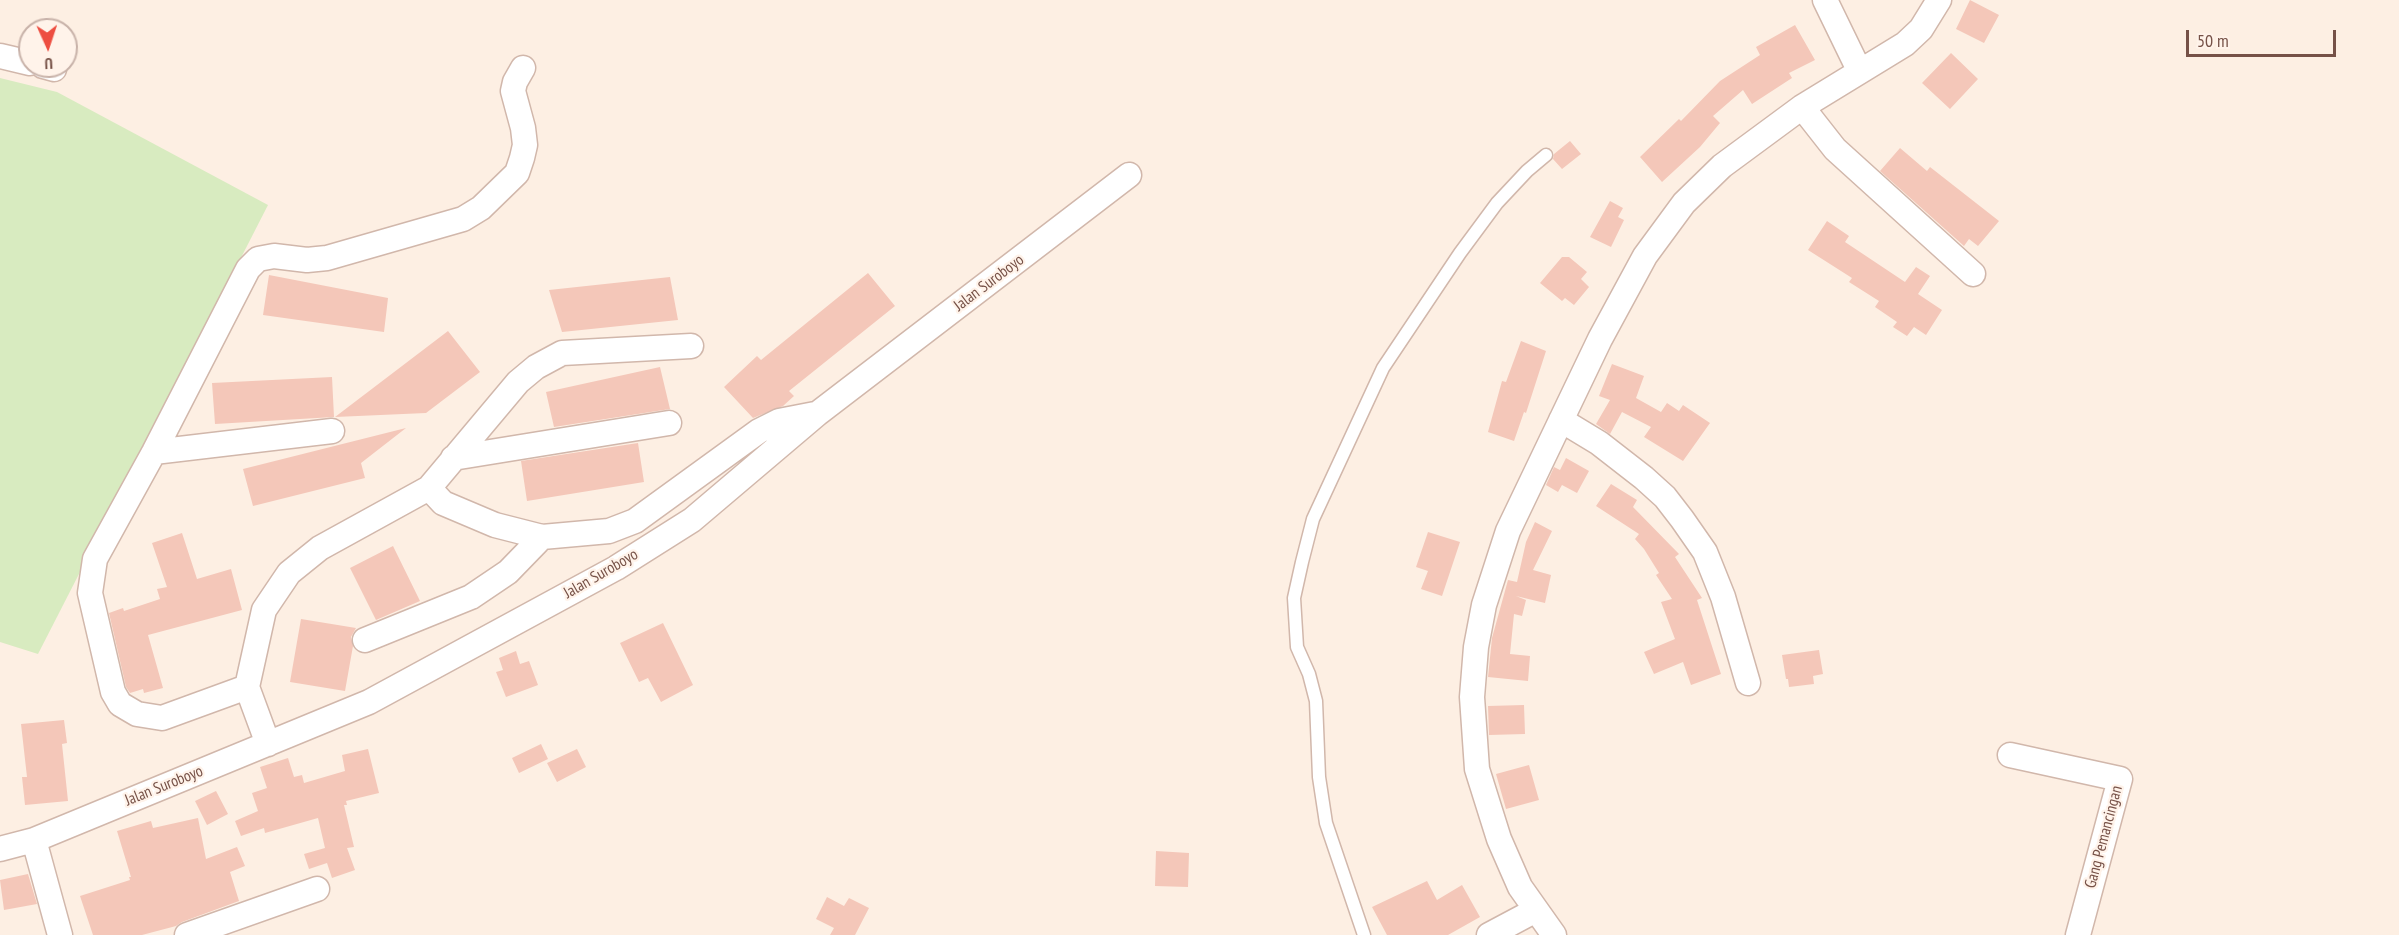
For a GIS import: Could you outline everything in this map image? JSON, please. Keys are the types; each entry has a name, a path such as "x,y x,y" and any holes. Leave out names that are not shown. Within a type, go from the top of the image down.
{"street":[{"path":"1825,0 1859,70"},
{"path":"1554,935 1520,887 1499,839 1477,769 1472,697 1476,647 1484,605 1508,531 1600,339 1645,256 1665,226 1684,203 1722,166 1802,107 1859,70 1905,44 1921,29 1939,0"},
{"path":"0,56 18,60"},
{"path":"247,687 162,718 137,714 120,704 113,692 90,592 95,559 154,452 248,269 258,259 274,256 307,260 327,258 463,219 481,208 517,173 525,145 513,91 523,68"},
{"path":"1802,107 1835,149 1973,274"},
{"name":"Jalan Suroboyo","path":"0,849 34,840 369,702 616,568 692,520 817,414 1129,175"},
{"path":"268,744 247,687 264,610 289,573 320,548 429,488 518,382 536,367 562,353 691,346"},
{"path":"429,488 443,503 495,525 542,537 609,531 635,521 759,431 778,421 817,414"},
{"path":"1561,420 1599,443 1644,478 1665,497 1682,519 1705,552 1723,597 1748,683"},
{"path":"453,458 669,423"},
{"path":"154,452 332,431"},
{"path":"365,640 471,597 508,572 542,537"},
{"name":"Gang Pemancingan","path":"2010,755 2120,779 2078,935"},
{"path":"34,840 60,935"},
{"path":"187,935 316,890"},
{"path":"1490,935 1536,910"}],"lane":[{"path":"1364,935 1326,823 1318,777 1316,701 1310,674 1297,647 1294,598 1302,562 1313,519 1383,368 1460,253 1497,203 1527,171 1546,155"}],"green space":[{"path":"0,78 57,92 268,205 38,654 0,642"}],"building":[{"path":"1970,0 1999,15 1984,43 1956,29"},
{"path":"1795,25 1815,60 1789,73 1792,78 1752,104 1743,90 1713,116 1720,123 1700,147 1662,182 1640,157 1679,119 1681,121 1720,81 1760,55 1756,47"},
{"path":"1951,53 1978,79 1950,109 1922,83"},
{"path":"1570,141 1581,154 1562,169 1553,159 1554,154"},
{"path":"1900,148 1927,171 1930,167 1999,221 1978,246 1969,239 1964,246 1880,171"},
{"path":"1610,201 1623,208 1618,217 1624,220 1611,247 1590,237"},
{"path":"1827,221 1849,236 1845,242 1905,282 1916,267 1930,276 1918,294 1942,310 1926,335 1914,327 1907,336 1893,327 1897,322 1875,307 1879,301 1849,282 1852,278 1808,250"},
{"path":"1562,257 1569,257 1587,272 1581,279 1589,287 1574,305 1565,298 1562,301 1540,283"},
{"path":"868,273 895,306 789,391 794,396 783,406 753,418 724,387 757,356 761,360"},
{"path":"269,275 388,298 384,332 263,315"},
{"path":"670,277 678,320 562,332 549,290"},
{"path":"448,331 480,372 426,413 335,417"},
{"path":"1521,341 1546,351 1526,413 1524,412 1514,441 1488,432 1502,381 1506,382"},
{"path":"1612,364 1644,376 1636,398 1661,412 1667,403 1679,411 1683,405 1710,423 1683,461 1644,437 1651,427 1622,412 1610,434 1596,424 1610,400 1599,396"},
{"path":"660,367 670,409 554,427 546,392"},
{"path":"332,377 334,417 215,424 212,383"},
{"path":"406,428 361,463 365,478 253,506 243,469"},
{"path":"638,443 644,482 527,501 521,461"},
{"path":"1566,458 1589,471 1577,493 1562,485 1558,492 1546,485 1554,467 1560,470"},
{"path":"1611,484 1637,500 1633,507 1679,554 1675,557 1702,598 1697,600 1721,674 1691,685 1683,662 1654,674 1644,652 1675,639 1661,602 1672,599 1656,575 1659,573 1635,539 1639,534 1596,506"},
{"path":"1535,522 1552,531 1533,570 1551,575 1545,603 1516,596 1526,600 1522,616 1514,614 1510,654 1530,656 1528,681 1488,677 1492,638 1508,580 1517,582 1526,542"},
{"path":"1428,532 1460,542 1442,596 1421,589 1428,571 1416,567"},
{"path":"182,533 197,579 231,569 242,610 148,635 163,688 144,693 143,689 130,693 126,687 109,613 123,608 124,611 160,599 157,589 167,587 152,543"},
{"path":"393,546 420,601 376,620 350,568"},
{"path":"301,619 356,628 351,637 353,646 345,691 290,682"},
{"path":"663,623 693,685 661,702 648,678 639,682 620,643"},
{"path":"1819,650 1823,674 1813,676 1814,684 1789,687 1782,655"},
{"path":"516,651 520,664 529,661 538,685 506,697 496,672 503,670 499,658"},
{"path":"1524,705 1525,734 1489,735 1488,706"},
{"path":"64,720 67,743 62,744 68,801 25,805 22,777 27,777 21,724"},
{"path":"541,744 548,759 519,773 512,758"},
{"path":"368,749 379,793 346,801 347,805 344,805 354,847 347,848 355,870 332,878 327,863 309,869 304,854 325,848 318,818 265,833 264,828 241,836 235,821 258,811 252,793 267,788 260,767 288,758 294,777 302,775 304,783 345,771 342,755"},
{"path":"577,749 586,767 557,782 547,763"},
{"path":"1529,765 1539,800 1506,809 1496,774"},
{"path":"216,791 228,814 207,825 195,801"},
{"path":"198,818 206,859 237,847 245,866 230,872 239,901 176,926 142,935 93,935 80,896 130,880 129,877 131,877 117,831 151,821 153,828"},
{"path":"1156,851 1189,853 1188,887 1155,886"},
{"path":"28,874 37,904 4,910 0,880"},
{"path":"1427,881 1437,900 1462,885 1480,917 1448,935 1387,935 1372,907"},
{"path":"827,897 844,906 849,898 869,908 855,935 830,935 834,928 816,919"}]}
